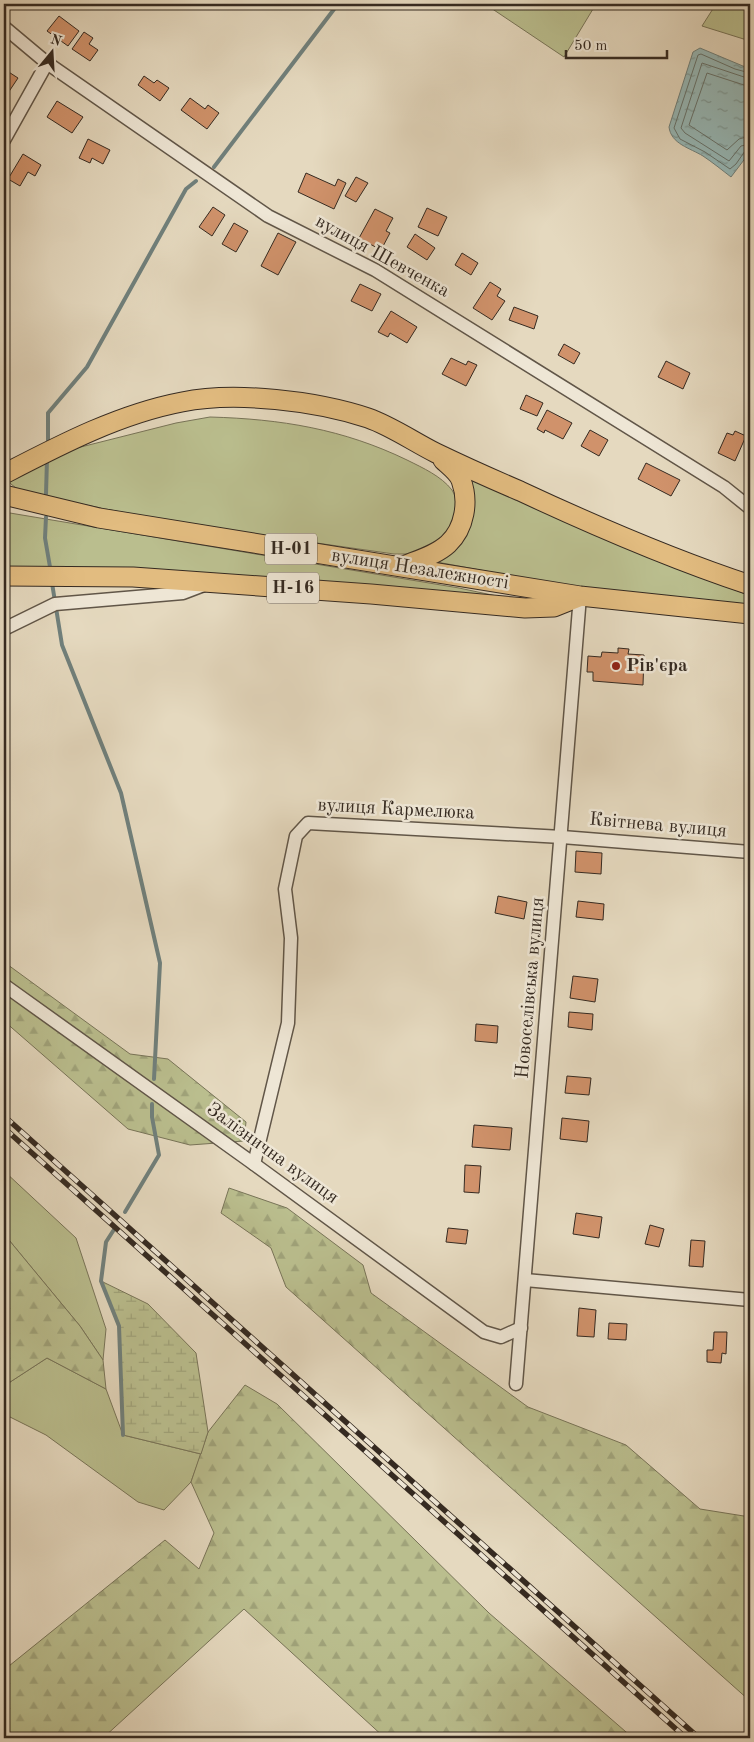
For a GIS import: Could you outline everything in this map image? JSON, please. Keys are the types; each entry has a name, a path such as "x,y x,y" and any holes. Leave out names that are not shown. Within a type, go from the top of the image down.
{"main road":[{"path":"4,474 55,447 129,416 182,401 236,396 303,404 369,418 436,453 691,566 750,585"},
{"path":"402,566 447,545 457,535 461,525 465,505 460,478 436,453"},
{"name":"вулиця Незалежності","path":"4,495 99,518 580,596 750,614"},
{"name":"Н-16","path":"4,576 133,577 525,608 554,606 580,596"}],"street":[{"name":"вулиця Шевченка","path":"4,27 48,64 268,216 375,270 724,487 750,508"},
{"path":"4,140 48,64"},
{"path":"4,629 54,604 183,593 213,582"},
{"name":"Новоселівська вулиця","path":"516,1384 562,837 580,596"},
{"name":"вулиця Кармелюка","path":"254,1164 288,1023 292,938 285,889 296,836 308,823 562,837"},
{"name":"Квітнева вулиця","path":"562,837 750,852"},
{"name":"Залізнична вулиця","path":"4,984 484,1332 500,1337 521,1328"},
{"path":"525,1280 750,1300"}],"green space":[{"path":"485,4 596,4 564,57"},
{"path":"716,4 750,4 750,41 702,26"},
{"path":"210,417 287,423 359,440 407,460 437,476 452,490 459,508 446,536 417,554 394,554 176,523 21,492 6,480 61,452 176,423"},
{"path":"466,478 750,596 750,609 588,590 426,560 447,554"},
{"path":"4,512 459,588 539,605 4,571"},
{"path":"4,962 130,1054 168,1059 246,1122 244,1141 190,1145 128,1129 4,1021"},
{"path":"4,1171 76,1238 106,1329 103,1360 80,1326 4,1234"},
{"path":"229,1188 287,1208 363,1265 371,1293 528,1407 626,1445 700,1509 750,1517 750,1701 286,1287 271,1248 221,1213"},
{"path":"4,1234 80,1326 103,1360 106,1389 47,1358 4,1386"},
{"path":"101,1281 148,1304 196,1353 208,1432 201,1454 123,1435 119,1326"},
{"path":"47,1358 106,1389 123,1435 201,1454 191,1482 164,1510 138,1502 46,1435 4,1414 4,1386"},
{"path":"245,1385 277,1404 489,1613 633,1738 385,1738 244,1609 103,1738 4,1738 4,1670 165,1540 199,1569 214,1533 191,1482 208,1432"}],"water":[{"path":"700,48 750,69 750,152 731,177 703,156 677,142 673,138 669,127 693,52"}],"building":[{"path":"59,16 79,31 68,46 47,31"},
{"path":"84,32 93,38 89,44 98,50 90,61 72,49"},
{"path":"4,69 18,78 8,93 4,90"},
{"path":"144,76 154,83 157,80 169,88 160,101 138,85"},
{"path":"190,98 205,109 208,105 219,113 207,129 181,110"},
{"path":"57,101 83,117 72,133 47,117"},
{"path":"88,139 110,150 103,164 92,158 90,163 79,158"},
{"path":"23,154 41,165 35,176 28,172 20,186 8,179"},
{"path":"306,173 335,186 338,179 346,183 334,209 298,192"},
{"path":"356,177 368,183 356,202 345,196"},
{"path":"213,207 225,215 212,236 199,227"},
{"path":"427,208 447,217 438,236 418,227"},
{"path":"375,209 393,218 386,231 390,233 381,250 359,238"},
{"path":"234,223 248,231 236,252 222,244"},
{"path":"278,233 296,242 278,275 261,266"},
{"path":"415,234 435,248 427,260 407,247"},
{"path":"462,253 478,263 471,275 455,265"},
{"path":"490,282 501,289 497,296 505,301 492,320 473,308"},
{"path":"360,284 381,294 372,311 351,301"},
{"path":"514,307 538,316 534,329 509,320"},
{"path":"391,311 417,327 407,343 390,333 388,337 378,332"},
{"path":"564,344 580,353 574,364 558,355"},
{"path":"451,358 466,365 468,361 477,365 466,386 442,374"},
{"path":"666,361 690,373 683,389 658,377"},
{"path":"526,395 543,403 537,416 520,409"},
{"path":"547,410 572,423 563,439 545,430 544,433 537,429"},
{"path":"590,430 608,440 599,456 581,446"},
{"path":"735,431 746,436 735,461 718,453 727,433 733,435"},
{"path":"646,463 680,480 671,496 638,479"},
{"name":"Рів'єра","path":"618,648 629,649 628,654 644,655 643,685 593,681 593,672 587,672 588,656 601,657 602,652 618,653"},
{"path":"576,851 602,853 601,874 575,872"},
{"path":"498,896 527,902 524,919 495,913"},
{"path":"578,901 604,904 603,920 576,917"},
{"path":"573,976 598,979 595,1002 570,998"},
{"path":"569,1012 593,1014 592,1030 568,1027"},
{"path":"476,1024 498,1026 497,1043 475,1041"},
{"path":"567,1076 591,1078 589,1095 565,1093"},
{"path":"562,1118 589,1121 587,1142 560,1139"},
{"path":"474,1125 512,1128 510,1150 472,1147"},
{"path":"465,1165 481,1166 479,1193 464,1192"},
{"path":"576,1213 602,1217 599,1238 573,1234"},
{"path":"650,1225 664,1229 659,1247 645,1244"},
{"path":"448,1228 468,1230 466,1244 446,1242"},
{"path":"691,1240 705,1241 703,1267 689,1266"},
{"path":"579,1308 596,1310 594,1337 577,1336"},
{"path":"609,1323 627,1324 626,1340 608,1339"},
{"path":"714,1332 727,1332 726,1354 722,1353 721,1363 707,1362 707,1350 713,1350"}],"waterway":[{"path":"214,167 338,4"},
{"path":"48,445 48,413 87,367 186,189 196,181"},
{"path":"46,494 47,459"},
{"path":"46,517 45,538 50,567"},
{"path":"52,583 62,645 121,793 160,963 154,1079"},
{"path":"125,1212 159,1155 152,1117 152,1104"},
{"path":"115,1228 106,1242 101,1281 119,1326 123,1435"}],"railway":[{"path":"4,1116 699,1738"},
{"path":"4,1128 686,1738"}],"place":[{"name":"Рів'єра","path":"616,666"}]}
